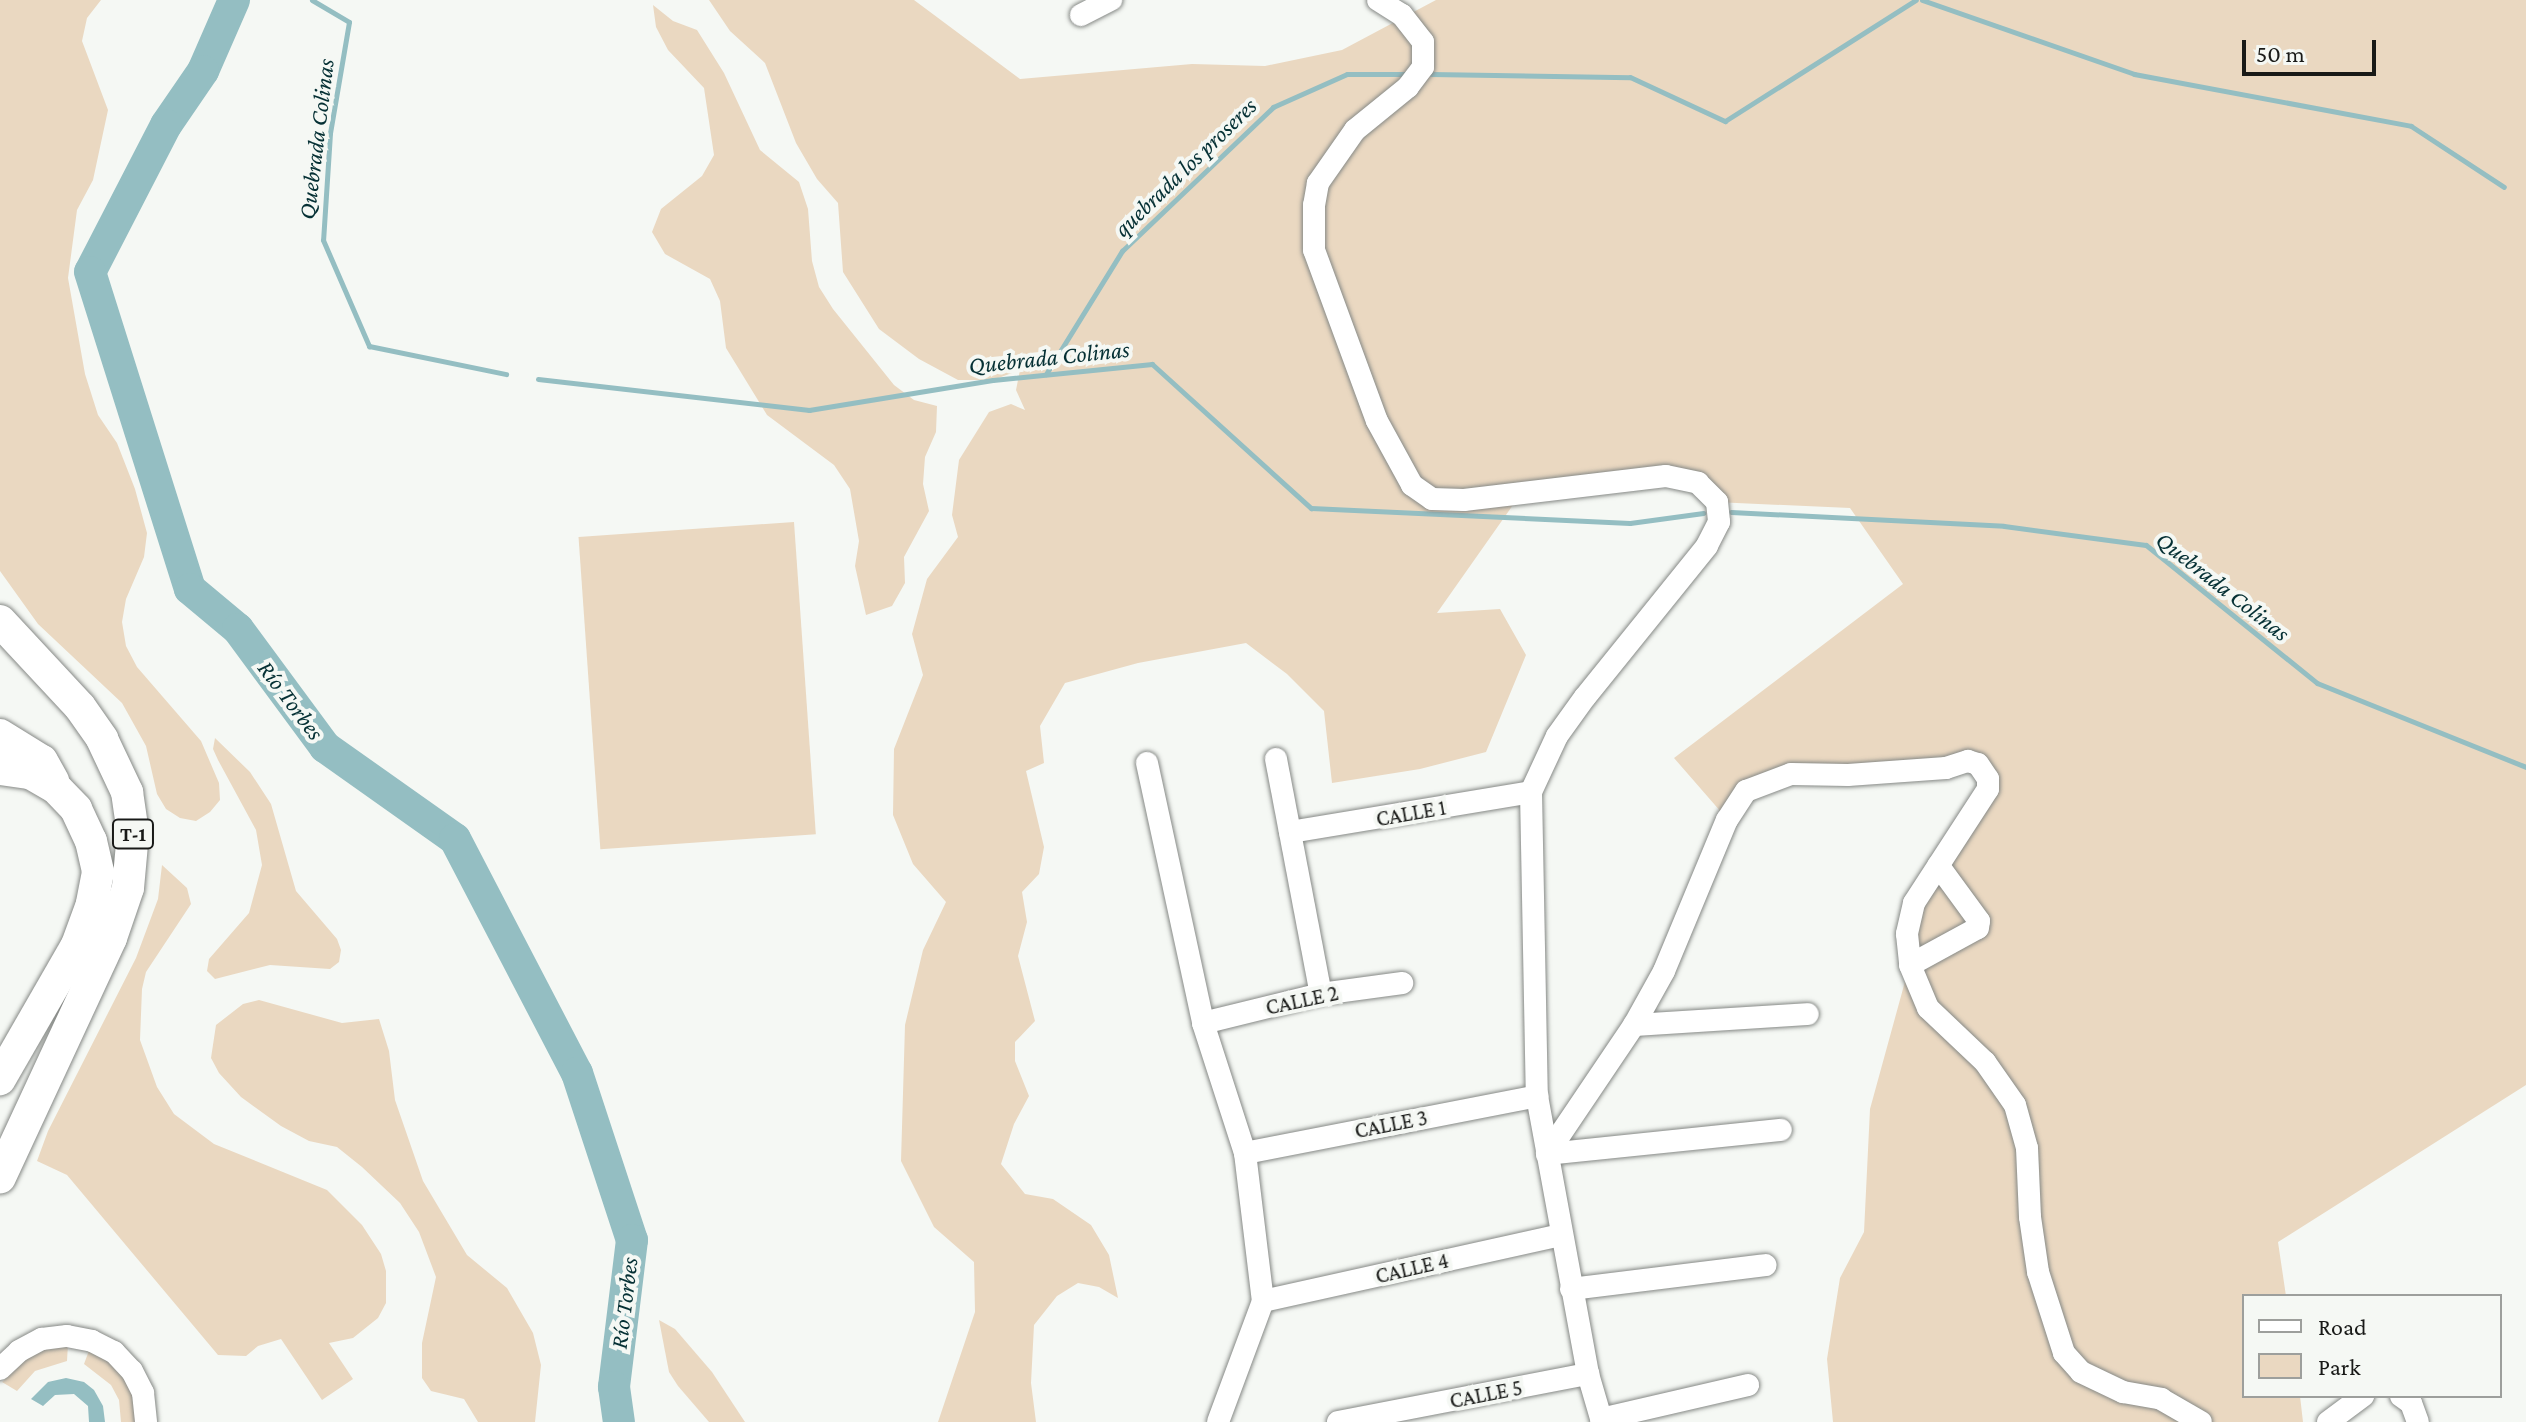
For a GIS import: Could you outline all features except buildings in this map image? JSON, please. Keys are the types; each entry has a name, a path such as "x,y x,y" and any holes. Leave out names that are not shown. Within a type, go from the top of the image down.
{"highway":[{"path":"0,622 0,632"},
{"name":"T-1","path":"0,622 80,707 102,739 127,792 133,833 128,888 111,938 0,1177"},
{"path":"0,735 42,761 56,788 76,809 91,841 98,872 92,904 77,945 0,1079"},
{"path":"0,769 30,773 56,788"}],"street":[{"path":"1081,15 1111,0"},
{"path":"1378,0 1402,15 1423,42 1423,67 1408,87 1355,130 1318,183 1314,205 1314,250 1377,421 1412,485 1432,499 1464,500 1666,476 1698,483 1717,502 1719,522 1707,546 1557,736 1531,792 1537,1096 1588,1374 1602,1420 1748,1385"},
{"path":"1276,759 1321,994"},
{"path":"1547,1154 1634,1025 1664,971 1727,820 1746,791 1791,774 1848,775 1946,768 1968,761 1978,764 1988,779 1988,789 1914,903 1907,934 1910,965 1928,1008 1985,1062 2015,1105 2027,1148 2030,1217 2038,1272 2064,1353 2081,1372 2123,1392 2161,1399 2201,1422"},
{"path":"1147,763 1203,1023 1245,1153 1263,1301 1218,1422"},
{"name":"CALLE 1","path":"1290,832 1531,792"},
{"path":"1910,965 1978,928 1979,921 1938,865"},
{"name":"CALLE 2","path":"1203,1023 1321,994 1402,983"},
{"path":"1634,1025 1808,1014"},
{"name":"CALLE 3","path":"1245,1153 1537,1096"},
{"path":"1547,1154 1781,1130"},
{"name":"CALLE 4","path":"1263,1301 1561,1235"},
{"path":"1571,1289 1766,1265"},
{"path":"0,1369 19,1351 42,1339 67,1336 92,1341 114,1352 132,1371 143,1393 146,1422"},
{"name":"CALLE 5","path":"1338,1422 1588,1374"},
{"path":"2328,1422 2360,1398"},
{"path":"2404,1398 2411,1403 2418,1422"}],"green space":[{"path":"0,0 101,0 87,18 82,41 108,110 93,180 77,210 68,278 85,374 98,415 117,443 135,489 147,533 144,557 126,599 122,622 126,646 137,667 201,741 219,783 220,800 210,812 196,821 180,818 166,809 157,794 146,746 122,703 38,624 0,571"},
{"path":"709,0 914,0 1020,79 1192,64 1265,66 1342,50 1436,0 2526,0 2526,1085 2278,1242 2286,1294 2242,1294 2242,1398 2300,1398 2303,1422 1833,1422 1827,1359 1840,1278 1864,1232 1870,1109 1909,967 1906,935 1984,771 1792,782 1748,793 1728,820 1674,758 1903,584 1850,508 1715,502 1697,484 1520,495 1437,613 1500,609 1526,655 1486,752 1420,769 1332,783 1324,711 1287,674 1246,643 1138,663 1065,683 1040,726 1044,763 1026,771 1044,847 1039,874 1022,892 1027,922 1018,956 1035,1021 1015,1042 1015,1061 1029,1096 1014,1124 1001,1164 1025,1194 1053,1199 1091,1225 1109,1255 1118,1298 1099,1287 1078,1283 1057,1296 1034,1325 1031,1383 1036,1422 938,1422 975,1312 974,1262 934,1227 901,1161 905,1025 923,950 946,902 913,864 893,815 894,749 923,675 912,634 927,579 958,537 952,515 959,460 989,412 1011,404 1025,410 1016,390 1020,370 993,380 958,380 919,359 879,329 843,272 838,203 817,179 796,143 765,63 730,31"},
{"path":"653,5 673,21 697,30 724,73 760,150 799,182 808,209 812,261 819,287 833,309 894,385 914,400 937,406 936,432 925,457 923,484 929,511 904,557 905,583 892,606 866,615 855,566 859,541 850,489 834,465 767,415 726,348 720,301 710,279 665,254 652,232 661,209 702,176 714,155 704,88 668,50 656,27"},
{"path":"794,522 816,834 600,849 579,537"},
{"path":"215,738 250,772 271,804 296,891 337,939 341,950 339,962 330,969 270,965 215,979 207,971 209,959 249,913 262,865 256,830 213,749"},
{"path":"162,865 187,888 191,904 146,972 142,989 140,1040 157,1087 174,1114 214,1144 327,1190 362,1225 381,1254 386,1271 386,1303 378,1318 353,1338 329,1343 353,1379 322,1400 281,1339 258,1346 246,1356 218,1355 67,1175 37,1161 48,1131 136,958 158,899"},
{"path":"259,1000 342,1023 379,1019 389,1051 395,1100 423,1181 467,1255 507,1288 533,1333 541,1365 535,1422 478,1422 464,1399 431,1391 422,1378 422,1343 436,1277 419,1232 400,1203 337,1147 309,1141 281,1126 241,1097 219,1073 211,1058 216,1025 243,1004"},
{"path":"659,1320 675,1329 712,1372 745,1422 709,1422 678,1386 669,1372"},
{"path":"68,1344 67,1361 35,1371 17,1391 2,1382 34,1351"},
{"path":"90,1348 101,1352 132,1385 138,1422 121,1422 119,1400 111,1385 84,1364"}],"water":[{"path":"66,1378 84,1382 94,1390 103,1406 105,1422 89,1422 88,1406 74,1394 55,1395 43,1406 31,1399 48,1382"}],"waterway":[{"name":"Río Torbes","path":"234,0 203,71 166,125 90,272 190,589 238,629 325,747 455,839 577,1073 632,1240 614,1387 619,1422"},
{"name":"Quebrada Colinas","path":"312,0 349,22 330,133 323,240 369,346 506,374"},
{"name":"quebrada los proseres","path":"1431,74 1630,77 1725,121 1916,0"},
{"name":"quebrada los proseres","path":"1922,0 2134,74 2411,126 2504,187"},
{"name":"quebrada los proseres","path":"1046,374 1122,251 1273,107 1347,74 1410,74"},
{"name":"Quebrada Colinas","path":"538,379 809,410 993,380 1152,364 1311,508 1630,523 1703,513"},
{"name":"Quebrada Colinas","path":"1731,512 2004,526 2146,545 2317,683 2526,767"}]}
